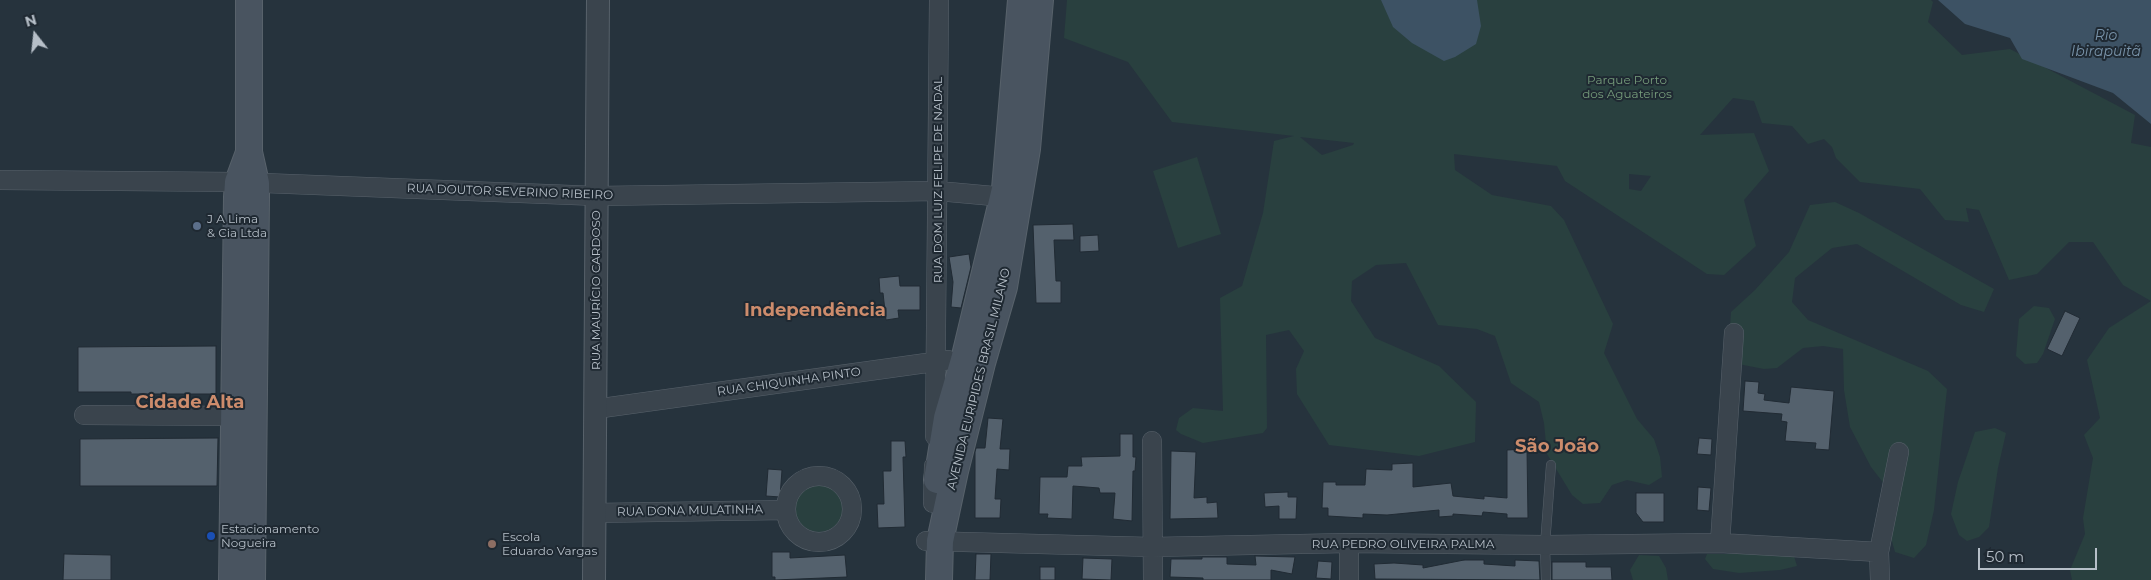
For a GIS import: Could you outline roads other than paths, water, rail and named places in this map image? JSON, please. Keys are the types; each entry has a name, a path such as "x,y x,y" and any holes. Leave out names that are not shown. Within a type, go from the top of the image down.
{"main road":[{"path":"232,580 234,416 249,152 249,0"},
{"name":"AVENIDA EURIPIDES BRASIL MILANO","path":"1011,197 1021,0"},
{"name":"AVENIDA EURIPIDES BRASIL MILANO","path":"939,580 933,541 933,503 973,362 1011,197 1027,148 1040,0"},
{"path":"247,182 252,580"},
{"name":"AVENIDA EURIPIDES BRASIL MILANO","path":"923,580 933,541 956,422"}],"street":[{"name":"RUA MAURÍCIO CARDOSO","path":"594,580 598,0"},
{"name":"RUA DOM LUIZ FELIPE DE NADAL","path":"933,503 937,361 939,0"},
{"name":"RUA DOUTOR SEVERINO RIBEIRO","path":"0,180 247,182 597,196 938,191 1011,197"},
{"path":"1720,543 1734,333"},
{"name":"RUA DOM LUIZ FELIPE DE NADAL","path":"937,361 956,422"},
{"name":"RUA CHIQUINHA PINTO","path":"595,409 937,361 973,362"},
{"path":"84,415 234,416"},
{"path":"1152,441 1153,580"},
{"path":"1880,580 1879,552 1899,452"},
{"name":"RUA DONA MULATINHA","path":"594,513 786,510"},
{"name":"RUA PEDRO OLIVEIRA PALMA","path":"933,541 1152,546 1349,543 1545,545 1720,543 1879,552"},
{"path":"1349,543 1349,580"}],"lane":[{"path":"1546,580 1545,545 1551,465"}],"water":[{"path":"1381,0 1477,0 1481,26 1476,44 1455,57 1444,61 1412,43 1393,27"},
{"name":"Rio Ibirapuitã","path":"1938,0 2151,0 2151,124 2113,93 2022,59 2010,38 1965,24"}],"place":[{"name":"J A Lima & Cia Ltda","path":"197,226"},
{"name":"Estacionamento Nogueira","path":"211,536"},
{"name":"Escola Eduardo Vargas","path":"492,544"}],"district":[{"name":"Independência","path":"815,311"},
{"name":"Cidade Alta","path":"190,403"},
{"name":"São João","path":"1557,447"}],"park label":[{"name":"Parque Porto dos Aguateiros","path":"1627,87"}]}
